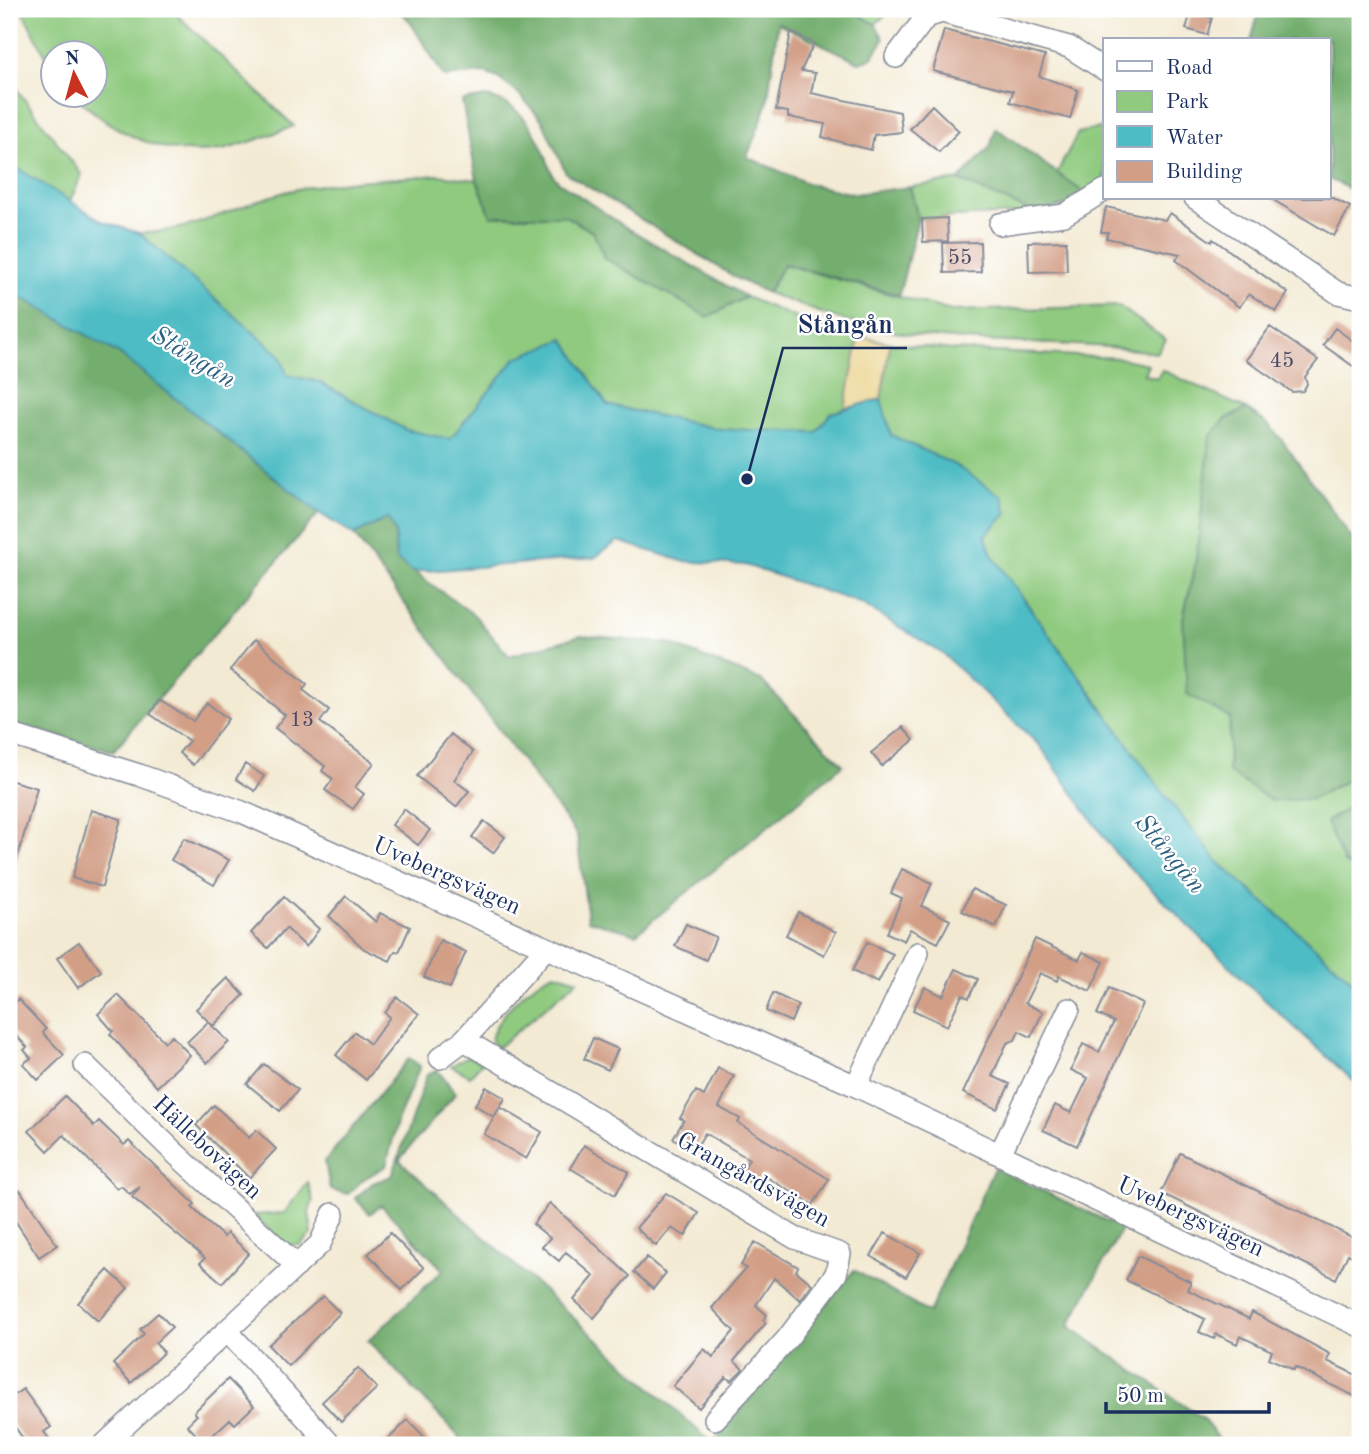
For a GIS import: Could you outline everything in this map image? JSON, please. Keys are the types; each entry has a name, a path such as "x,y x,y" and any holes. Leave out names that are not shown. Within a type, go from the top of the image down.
{"street":[{"path":"896,57 926,17 942,12 1069,47 1103,69"},
{"path":"1000,224 1064,215 1103,191"},
{"path":"1198,200 1338,293 1360,298"},
{"name":"Uvebergsvägen","path":"9,734 139,775 242,812 856,1086 1360,1326"},
{"path":"440,1058 464,1040 546,948"},
{"path":"856,1086 918,953"},
{"path":"1000,1154 1069,1009"},
{"name":"Grangårdsvägen","path":"464,1040 795,1238 840,1255 836,1275 787,1339 715,1419"},
{"name":"Hällebovägen","path":"85,1065 297,1266"},
{"path":"104,1445 320,1244 333,1214"},
{"path":"227,1331 331,1445"}],"green space":[{"path":"21,9 171,9 294,126 221,150 200,152 160,147 123,131 89,108 108,108 108,38 38,38 38,41"},
{"path":"397,9 848,9 875,24 884,39 872,58 859,62 778,23 767,105 747,157 809,184 854,194 910,187 918,219 899,295 784,264 767,293 738,279 566,173 542,120 519,94 498,78 485,73 444,77 409,20"},
{"path":"848,9 894,9 875,24"},
{"path":"1260,9 1360,9 1360,194 1330,179 1330,38 1252,38"},
{"path":"9,79 82,175 69,203 9,163"},
{"path":"485,97 512,107 522,115 537,137 553,176 559,182 624,226 746,297 708,317 605,258 593,232 565,216 491,216 477,180 462,101"},
{"path":"1103,127 1103,180 1084,193 1057,173 1078,133"},
{"path":"996,128 1084,193 1067,205 1034,213 959,180 990,147"},
{"path":"438,175 477,180 491,216 565,216 593,232 605,258 708,316 746,297 811,324 859,336 845,409 831,413 816,432 719,429 607,405 564,339 516,358 450,440 406,430 319,382 287,375 139,233 160,232 198,223 293,190 347,182"},
{"path":"959,180 1034,213 918,219 910,187"},
{"path":"783,264 951,311 1119,306 1166,340 1157,353 1092,346 960,340 879,329 830,316 768,293"},
{"path":"9,290 121,355 319,513 113,751 9,723"},
{"path":"890,343 953,350 1119,358 1148,364 1144,374 1157,378 1162,370 1246,409 1224,420 1204,490 1196,560 1183,619 1230,718 1228,772 1312,799 1357,774 1360,780 1360,801 1326,822 1344,863 1360,871 1360,987 1218,862 1166,797 992,555 985,535 1007,514 955,465 890,435 881,399"},
{"path":"1246,409 1268,424 1282,440 1360,550 1360,780 1356,775 1312,799 1272,801 1228,772 1230,718 1187,694 1183,619 1196,560 1210,437 1224,420"},
{"path":"388,517 395,533 396,559 474,615 509,656 580,636 668,643 761,680 843,765 636,934 588,920 577,835 354,535"},
{"path":"1360,801 1360,871 1344,863 1326,822"},
{"path":"555,973 578,980 497,1048 491,1041 493,1032 507,1011 536,983"},
{"path":"468,1056 483,1062 470,1076 451,1066"},
{"path":"409,1058 420,1066 398,1119 386,1166 364,1179 348,1194 330,1190 325,1161"},
{"path":"437,1070 456,1093 399,1160 713,1444 854,1270 929,1313 994,1168 1122,1228 1069,1326 1202,1418 1224,1445 467,1445 368,1341 443,1270 381,1205 370,1214 355,1198 373,1183 392,1176 427,1074"},
{"path":"308,1182 313,1201 309,1212 312,1234 300,1245 287,1245 253,1215 284,1213"}],"sand":[{"path":"859,336 890,343 881,399 845,409"}],"water":[{"path":"9,163 104,222 139,233 280,355 287,375 319,382 406,430 450,439 516,358 564,339 607,405 719,429 816,432 831,413 881,399 891,435 955,465 1003,497 1007,514 985,535 992,555 1166,797 1218,862 1360,987 1360,1087 1253,989 1116,854 1040,746 943,654 860,603 745,565 682,561 618,541 594,558 413,572 396,559 395,533 388,518 354,535 319,513 121,355 9,290"}],"building":[{"path":"1191,12 1212,18 1207,35 1186,29"},
{"path":"944,30 1045,56 1039,76 1078,90 1070,119 1010,102 1013,91 933,71"},
{"path":"791,32 814,43 801,71 815,73 811,93 900,112 902,132 874,135 871,150 822,137 825,124 788,117 788,112 776,110"},
{"path":"932,105 959,131 939,152 910,129"},
{"path":"1333,198 1350,207 1334,236 1273,200"},
{"path":"1106,207 1165,220 1170,213 1212,242 1213,239 1288,293 1276,312 1249,294 1239,307 1176,260 1180,254 1106,238 1108,232 1101,232"},
{"path":"947,218 948,241 923,242 922,219"},
{"path":"1066,241 1067,271 1029,272 1028,242"},
{"path":"980,242 981,272 944,273 943,243"},
{"path":"1270,327 1318,360 1305,377 1307,384 1303,391 1292,392 1246,360"},
{"path":"1335,328 1360,346 1360,371 1323,345"},
{"path":"254,640 307,684 303,690 329,710 320,722 374,763 355,787 364,794 353,809 325,790 333,779 322,771 325,766 275,728 285,715 230,670"},
{"path":"159,700 193,721 207,703 228,719 193,765 179,753 189,741 150,714"},
{"path":"903,727 914,740 882,766 871,753"},
{"path":"451,734 473,752 454,780 469,791 456,807 417,776"},
{"path":"245,764 264,776 255,791 236,779"},
{"path":"9,780 37,788 14,870 9,869"},
{"path":"404,809 430,830 418,845 392,825"},
{"path":"91,810 121,819 102,887 72,878"},
{"path":"484,821 505,837 493,853 472,837"},
{"path":"184,838 229,860 214,885 171,860"},
{"path":"902,869 932,883 922,906 950,920 938,943 910,929 904,941 887,933 902,898 891,893"},
{"path":"972,889 1006,905 996,927 962,911"},
{"path":"346,896 376,922 380,913 410,927 399,952 395,951 390,961 364,949 329,916"},
{"path":"284,897 319,929 306,947 286,928 268,948 251,933"},
{"path":"798,912 836,932 824,955 786,935"},
{"path":"686,924 716,937 706,960 675,946"},
{"path":"1035,939 1079,960 1083,952 1104,962 1090,991 1059,976 1057,981 1040,973 1025,1003 1043,1012 1031,1037 1019,1031 1015,1040 1007,1043 992,1076 1010,1084 997,1109 963,1093"},
{"path":"440,940 466,952 450,988 424,977"},
{"path":"79,942 101,971 78,988 57,958"},
{"path":"867,942 893,954 878,983 852,971"},
{"path":"956,969 978,979 969,998 962,995 947,1026 913,1010 925,987 943,996"},
{"path":"228,978 244,995 213,1026 196,1009"},
{"path":"1109,988 1143,1004 1077,1146 1043,1130 1055,1105 1071,1113 1088,1078 1071,1070 1083,1044 1099,1052 1114,1022 1097,1014"},
{"path":"773,993 798,1005 791,1022 766,1011"},
{"path":"118,995 165,1042 172,1036 190,1055 157,1087 110,1034 113,1031 98,1014"},
{"path":"397,997 419,1014 366,1080 336,1055 355,1032 370,1044 390,1017 385,1013"},
{"path":"18,999 46,1029 43,1033 64,1055 38,1080 23,1064 31,1058 24,1050 27,1047 9,1028 9,1008"},
{"path":"208,1022 229,1042 207,1063 187,1042"},
{"path":"593,1038 618,1049 608,1070 584,1059"},
{"path":"264,1064 298,1090 280,1111 247,1084"},
{"path":"718,1068 734,1076 719,1107 740,1119 738,1123 829,1179 813,1205 763,1175 756,1186 739,1176 749,1159 705,1133 694,1151 673,1138 684,1120 680,1118 696,1091 704,1096"},
{"path":"486,1087 505,1098 494,1117 475,1105"},
{"path":"65,1096 94,1126 99,1121 124,1145 129,1141 195,1204 192,1207 208,1223 224,1237 227,1233 249,1253 222,1283 200,1263 205,1258 132,1197 140,1187 130,1194 121,1186 117,1189 64,1135 48,1151 29,1131"},
{"path":"214,1105 249,1138 256,1130 276,1149 249,1178 196,1125"},
{"path":"500,1107 542,1132 526,1159 484,1134"},
{"path":"584,1145 629,1172 615,1195 570,1168"},
{"path":"1180,1153 1360,1241 1360,1260 1348,1254 1336,1279 1161,1193"},
{"path":"20,1190 57,1245 39,1257 16,1222 9,1227 9,1198"},
{"path":"666,1193 699,1213 685,1236 671,1228 656,1246 636,1228"},
{"path":"550,1203 630,1276 594,1318 574,1300 594,1276 566,1252 559,1261 542,1247 550,1238 533,1224"},
{"path":"390,1233 424,1268 402,1290 368,1254"},
{"path":"885,1233 920,1253 906,1277 871,1256"},
{"path":"755,1242 798,1267 796,1271 812,1284 800,1300 774,1278 756,1305 767,1315 763,1320 766,1323 734,1361 743,1369 731,1381 726,1377 699,1408 673,1386 704,1349 713,1357 734,1331 712,1308 746,1268 741,1265"},
{"path":"1138,1256 1191,1282 1188,1290 1249,1319 1252,1312 1330,1354 1327,1361 1360,1377 1360,1399 1295,1367 1294,1370 1269,1358 1272,1351 1240,1336 1237,1344 1216,1334 1214,1339 1199,1332 1205,1319 1126,1280"},
{"path":"647,1257 666,1273 653,1289 634,1272"},
{"path":"108,1270 128,1288 98,1321 78,1303"},
{"path":"323,1296 340,1313 288,1366 268,1345"},
{"path":"158,1313 172,1327 155,1343 164,1352 131,1383 113,1364 144,1334 140,1329"},
{"path":"358,1368 377,1388 341,1422 322,1402"},
{"path":"228,1379 254,1406 235,1424 230,1419 204,1443 187,1425 197,1415 194,1412"},
{"path":"23,1389 51,1427 44,1432 54,1445 28,1445 9,1419 9,1399"},
{"path":"408,1420 432,1445 382,1445"}],"place":[{"name":"Stångån","path":"747,479"}]}
